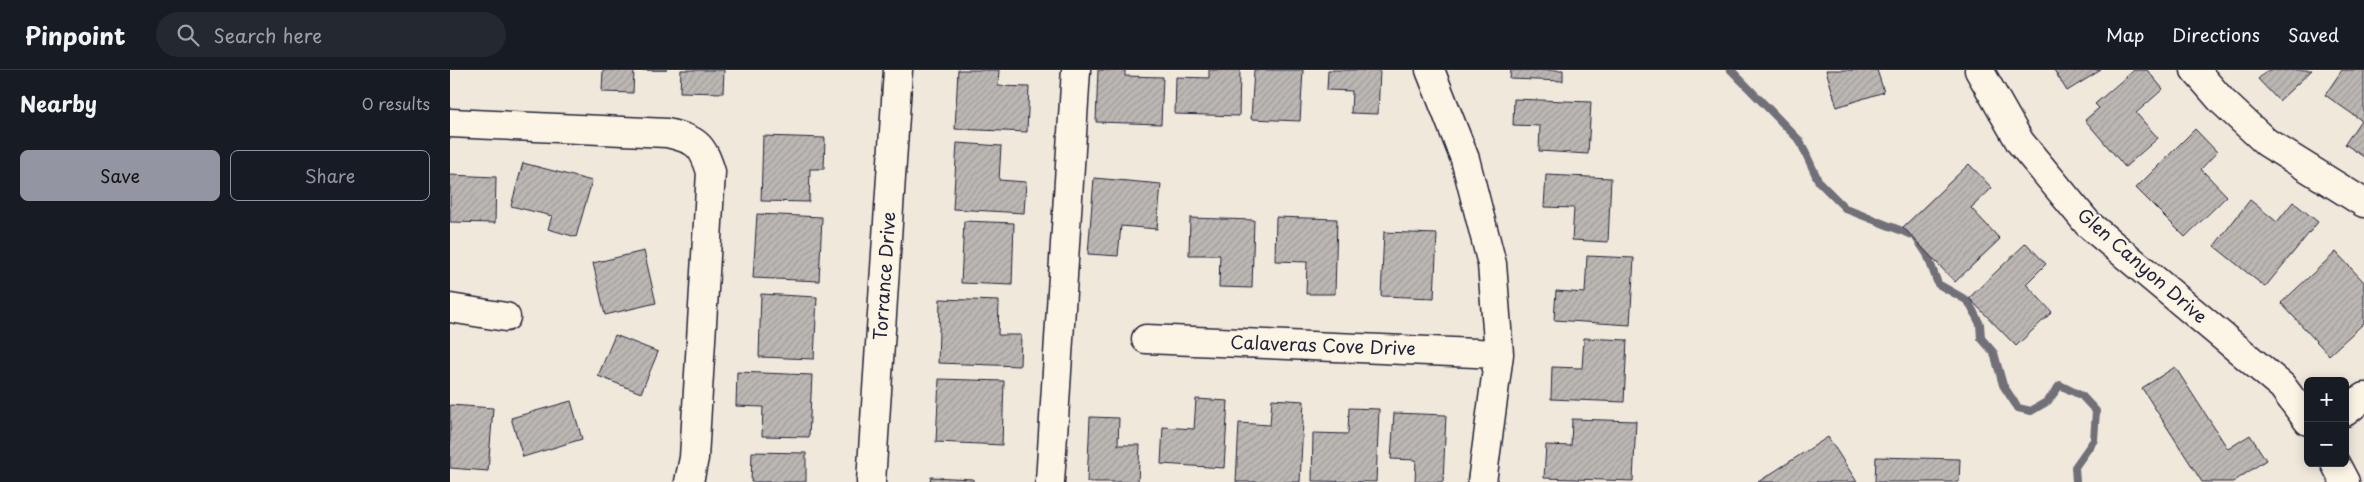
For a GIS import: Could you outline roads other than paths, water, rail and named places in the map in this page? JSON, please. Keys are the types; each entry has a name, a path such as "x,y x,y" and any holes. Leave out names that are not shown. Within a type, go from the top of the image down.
{"street":[{"name":"Torrance Drive","path":"871,482 898,70"},
{"path":"1050,482 1076,70"},
{"path":"1430,70 1465,159 1492,264 1499,354 1482,482"},
{"name":"Glen Canyon Drive","path":"1978,70 2020,142 2088,224 2282,386 2304,416"},
{"path":"2196,70 2222,101 2266,142 2364,203"},
{"path":"450,123 667,133 690,139 705,153 711,172 694,458 690,482"},
{"path":"450,308 506,317"},
{"name":"Calaveras Cove Drive","path":"1146,339 1499,354"},
{"path":"2349,409 2364,397"},
{"path":"2337,467 2346,482"}],"waterway":[{"path":"1731,70 1800,141 1819,182 1846,209 1915,236 1927,254 1938,284 1968,301 1980,324 1981,338 1994,353 2003,385 2018,408 2031,411 2048,401 2060,385 2082,396 2096,411 2094,440 2075,467 2076,482"}]}
